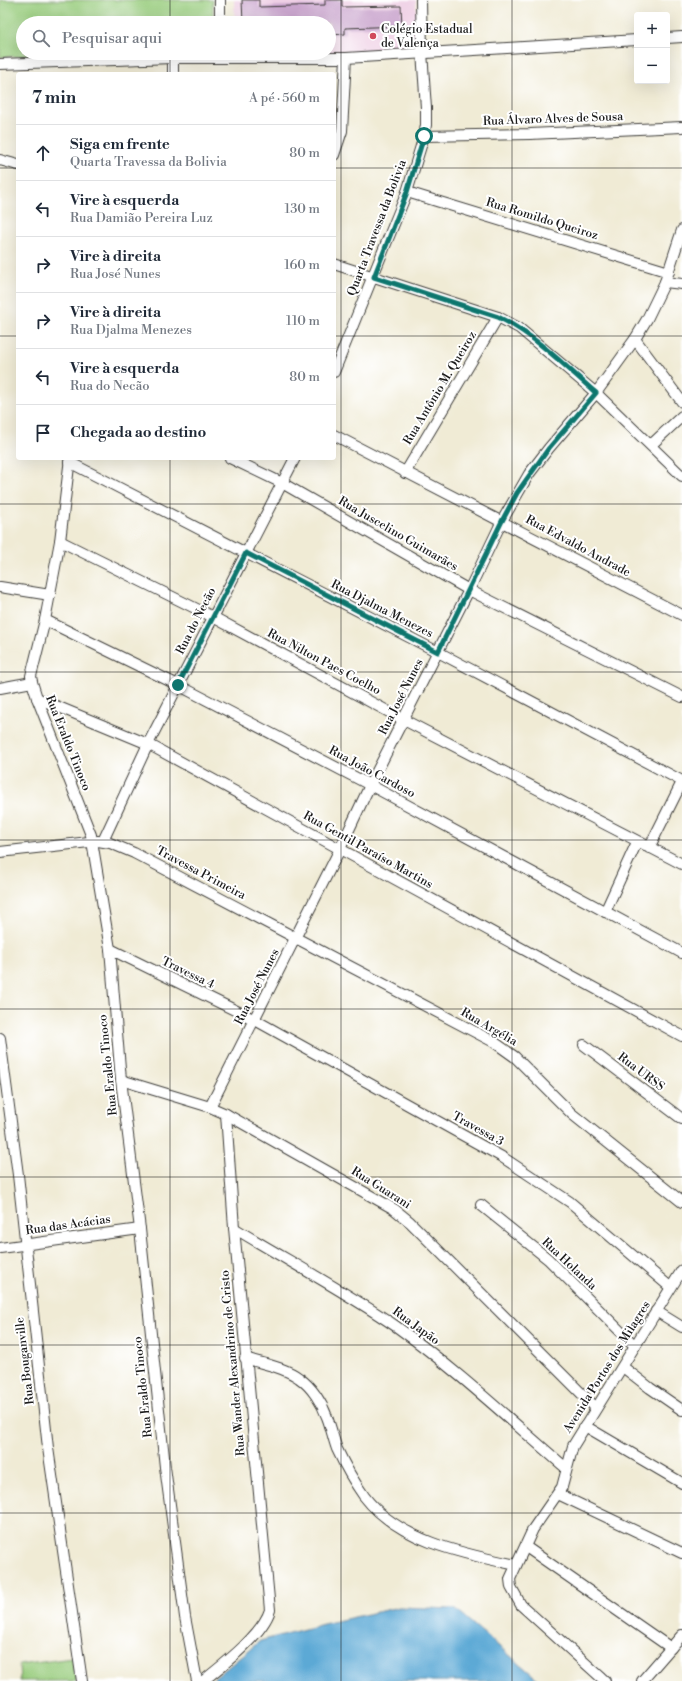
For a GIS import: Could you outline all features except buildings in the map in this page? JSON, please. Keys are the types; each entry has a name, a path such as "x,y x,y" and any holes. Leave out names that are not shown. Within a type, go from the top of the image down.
{"street":[{"path":"220,0 220,16"},
{"name":"Quarta Travessa da Bolivia","path":"336,367 374,277 407,192 424,136 426,125 426,108 422,52 421,0"},
{"path":"670,38 682,37"},
{"path":"336,58 634,40"},
{"path":"336,149 342,131 346,58"},
{"path":"0,64 115,60"},
{"path":"173,60 173,72"},
{"name":"Rua Álvaro Alves de Sousa","path":"424,136 530,134 682,127"},
{"path":"0,160 16,164"},
{"name":"Rua Romildo Queiroz","path":"407,192 670,272"},
{"name":"Rua José Nunes","path":"210,1107 255,1020 502,521 529,474 596,393 636,339 666,282 682,230"},
{"path":"336,265 498,317 519,328 596,393 682,476"},
{"path":"666,282 682,284"},
{"name":"Rua Antônio M. Queiroz","path":"405,473 498,317"},
{"path":"636,339 682,402"},
{"path":"651,446 682,416"},
{"name":"Rua Edvaldo Andrade","path":"336,436 682,615"},
{"name":"Rua Eraldo Tinoco","path":"70,460 60,541 45,620 33,667 32,682 36,698 92,842 110,949 122,1080 140,1229 165,1467 185,1617 197,1681"},
{"name":"Rua Djalma Menezes","path":"70,460 682,781"},
{"name":"Rua Juscelino Guimarães","path":"234,460 282,483 469,590 682,697"},
{"name":"Rua do Necão","path":"103,841 148,744 294,460"},
{"name":"Rua Nilton Paes Coelho","path":"60,541 213,617 404,720 682,864"},
{"path":"0,587 50,595"},
{"name":"Rua João Cardoso","path":"45,620 178,685 370,785 682,953"},
{"path":"0,688 32,682"},
{"name":"Rua Gentil Paraíso Martins","path":"36,698 148,744 682,1036"},
{"path":"649,848 682,781"},
{"name":"Travessa Primeira","path":"0,852 103,841 134,853 296,937"},
{"path":"605,912 637,842"},
{"name":"Rua Argélia","path":"296,937 494,1042 515,1057 572,1114 682,1202"},
{"name":"Travessa 4","path":"110,949 255,1020"},
{"name":"Travessa 3","path":"255,1020 502,1157 542,1182 570,1202 670,1287"},
{"name":"Rua Bouganville","path":"0,1038 13,1137 54,1492 82,1681"},
{"name":"Rua URSS","path":"584,1046 682,1119"},
{"name":"Rua Guarani","path":"122,1080 210,1107 226,1114 377,1199 402,1215 596,1408"},
{"name":"Rua Wander Alexandrino de Cristo","path":"203,1681 242,1648 268,1618 270,1610 245,1358 226,1114"},
{"name":"Rua Holanda","path":"481,1205 548,1259 635,1346"},
{"name":"Rua Japão","path":"234,1228 346,1295 397,1328 455,1372 566,1468"},
{"name":"Rua das Acácias","path":"0,1248 140,1229"},
{"name":"Avenida Portos dos Milagres","path":"605,1681 520,1605 515,1597 510,1579 538,1521 558,1494 573,1446 584,1426 623,1367 670,1287 682,1270"},
{"path":"656,1311 682,1327"},
{"path":"245,1358 288,1372 300,1379 311,1389 327,1416 337,1449 364,1496 391,1521 408,1532 442,1547 516,1565"},
{"path":"623,1367 682,1410"},
{"path":"584,1426 682,1483"},
{"path":"558,1494 682,1553"},
{"path":"526,1547 671,1648"},
{"path":"642,1681 682,1635"}],"shaded area":[{"name":"Colégio Estadual de Valença","path":"234,0 416,0 418,50 336,53 336,16 235,16"}],"green space":[{"path":"0,0 213,0 213,16 16,16 16,57 0,57"},
{"path":"72,1658 76,1681 20,1681 19,1665"}],"water":[{"path":"399,1607 455,1609 540,1681 211,1681 260,1641 323,1624"}],"place":[{"name":"Colégio Estadual de Valença","path":"373,36"}],"route":[{"path":"178,685 246,553 438,652 517,493 529,474 549,448 596,393 546,349 511,323 498,317 374,277 407,192 424,136"}]}
